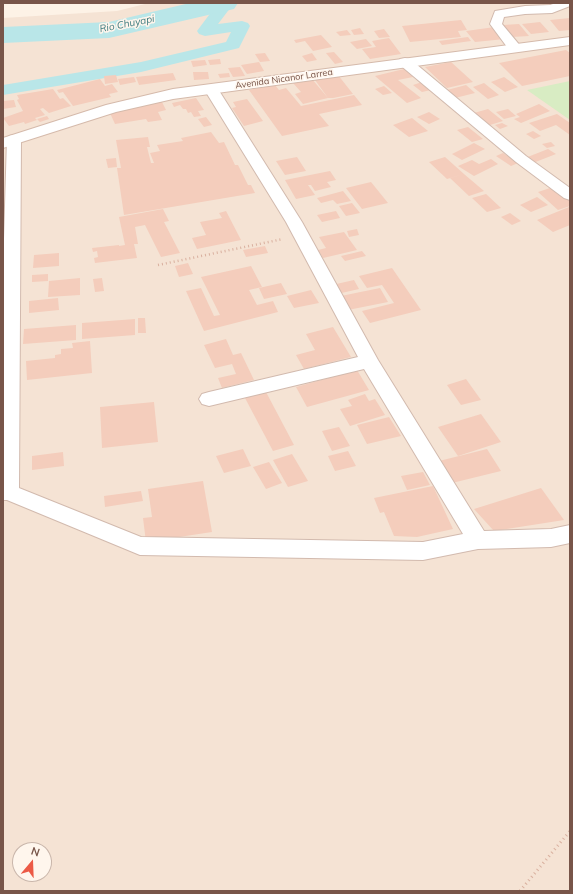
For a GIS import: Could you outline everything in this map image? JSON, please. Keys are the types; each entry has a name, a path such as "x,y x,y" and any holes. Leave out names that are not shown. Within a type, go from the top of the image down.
{"main road":[{"name":"Avenida Nicanor Larrea","path":"8,141 112,108 173,94 570,41"}],"street":[{"path":"515,48 496,24 499,14 525,10 552,9 567,3"},
{"path":"405,62 526,163 570,195"},
{"path":"211,89 294,222 369,361 478,540"},
{"path":"8,141 6,492 140,546 423,551 478,540 551,538 570,534"},
{"path":"209,399 369,361"}],"path":[{"path":"158,265 301,236"},
{"path":"520,891 570,831"}],"shaded area":[{"path":"149,3 570,3 570,891 3,891 3,18 117,11"}],"green space":[{"path":"570,81 570,120 527,90"}],"building":[{"path":"570,18 570,30 559,31 550,20"},
{"path":"461,20 467,30 458,31 461,37 410,42 402,26"},
{"path":"540,22 549,32 531,34 522,24"},
{"path":"519,24 529,36 512,37 503,25"},
{"path":"495,27 505,39 475,42 466,31"},
{"path":"360,28 364,34 354,35 351,30"},
{"path":"384,29 390,37 379,38 374,31"},
{"path":"347,30 351,35 340,36 336,32"},
{"path":"321,35 332,47 313,51 305,41 296,43 294,40"},
{"path":"468,37 471,41 442,45 439,41"},
{"path":"389,38 401,54 370,59 362,49 376,47 372,41"},
{"path":"366,39 372,46 357,49 350,42"},
{"path":"566,50 570,53 570,76 522,86 499,63"},
{"path":"334,52 343,62 335,64 326,53"},
{"path":"265,53 270,61 260,62 255,54"},
{"path":"312,53 317,60 307,62 302,56"},
{"path":"220,59 221,64 210,65 208,60"},
{"path":"205,60 207,65 193,67 191,61"},
{"path":"259,62 264,71 247,74 241,65"},
{"path":"451,62 473,82 447,88 425,67"},
{"path":"240,67 245,76 233,77 228,68"},
{"path":"404,69 413,77 398,80 421,98 407,103 375,76"},
{"path":"193,72 208,72 209,79 194,80"},
{"path":"173,73 176,80 139,85 136,77"},
{"path":"229,73 230,77 220,78 218,74"},
{"path":"116,75 118,82 105,84 104,76"},
{"path":"338,75 353,94 328,98 315,80"},
{"path":"134,77 136,82 120,85 118,79"},
{"path":"504,77 518,87 505,92 491,82"},
{"path":"100,79 105,86 112,84 118,92 109,94 111,97 73,106 63,92 59,93 57,90"},
{"path":"312,79 328,98 303,104 295,94 301,92 293,83"},
{"path":"422,82 431,90 422,92 413,85"},
{"path":"484,83 499,95 488,99 473,87"},
{"path":"275,85 279,90 286,88 301,106 354,95 362,105 319,114 329,126 282,136 249,90"},
{"path":"466,85 475,93 455,98 447,90"},
{"path":"384,86 392,93 383,95 375,89"},
{"path":"53,89 60,99 63,98 71,106 49,113 43,108 40,109 45,115 35,118 37,120 25,124 24,122 9,126 3,118 23,111 17,100 19,99 17,95"},
{"path":"196,98 204,110 198,111 201,116 194,117 191,112 188,113 186,109 183,109 180,105 174,107 172,103"},
{"path":"247,99 263,121 244,126 232,108 236,107 233,102"},
{"path":"14,100 16,107 3,109 3,101"},
{"path":"162,102 166,110 158,112 162,120 148,122 146,119 115,124 110,113"},
{"path":"539,104 550,111 521,123 514,119 520,117 516,114"},
{"path":"488,109 503,121 490,125 474,113"},
{"path":"508,109 516,116 504,119 496,112"},
{"path":"429,112 440,119 429,124 417,117"},
{"path":"557,114 570,123 570,135 556,125 540,131 529,123"},
{"path":"47,116 49,119 40,122 37,119"},
{"path":"206,117 212,125 204,127 198,119"},
{"path":"412,118 428,131 409,137 393,125"},
{"path":"502,123 508,126 500,129 495,125"},
{"path":"468,127 483,139 472,142 457,130"},
{"path":"533,131 541,136 534,139 526,134"},
{"path":"211,132 219,143 224,142 235,165 238,165 248,185 251,185 255,193 124,215 117,168 121,168 116,140 148,137 150,147 147,147 151,163 154,163 150,153 160,151 157,145 183,141 181,138"},
{"path":"551,142 555,146 547,148 542,144"},
{"path":"474,143 485,149 462,160 452,154"},
{"path":"548,149 556,154 533,163 525,158"},
{"path":"503,153 518,163 511,166 496,156"},
{"path":"297,157 306,171 285,175 276,161"},
{"path":"445,157 464,174 447,179 429,162"},
{"path":"116,158 117,167 108,168 106,159"},
{"path":"491,159 498,164 474,176 458,166 472,160 479,164"},
{"path":"330,171 336,180 327,182 331,187 315,191 311,185 308,185 315,195 296,199 285,180"},
{"path":"464,174 484,191 469,196 450,178"},
{"path":"371,182 388,203 362,209 346,188"},
{"path":"553,187 570,201 570,206 558,210 538,192"},
{"path":"343,191 351,201 337,204 333,200 321,203 317,198"},
{"path":"486,194 501,208 487,212 472,198"},
{"path":"537,197 548,205 531,212 520,205"},
{"path":"352,203 360,213 346,216 339,206"},
{"path":"569,207 570,225 553,232 537,220"},
{"path":"163,209 169,221 164,222 180,253 161,257 145,225 135,227 138,244 134,244 137,258 95,263 94,258 98,257 97,251 93,252 92,248 125,245 119,217"},
{"path":"226,211 241,240 197,249 192,238 206,235 200,222 222,218 219,213"},
{"path":"336,211 340,218 322,222 317,215"},
{"path":"510,213 521,221 512,225 501,217"},
{"path":"357,229 359,235 349,237 347,231"},
{"path":"344,232 357,250 323,258 318,250 326,248 319,237"},
{"path":"265,246 268,253 246,257 243,250"},
{"path":"362,251 366,256 345,261 341,256"},
{"path":"59,253 59,266 33,268 34,255"},
{"path":"188,263 193,274 179,277 175,266"},
{"path":"251,266 262,287 249,290 257,305 273,301 278,312 204,331 186,291 201,288 214,316 220,315 201,277"},
{"path":"392,268 421,310 370,323 362,311 394,303 382,285 367,288 359,276"},
{"path":"48,274 48,281 32,282 32,275"},
{"path":"80,278 80,295 48,297 49,281"},
{"path":"102,278 104,291 95,292 93,279"},
{"path":"354,280 359,289 337,294 332,285"},
{"path":"281,283 287,294 264,299 259,288"},
{"path":"380,288 388,302 348,310 341,296"},
{"path":"311,290 319,303 294,308 287,296"},
{"path":"58,298 59,310 29,313 29,301"},
{"path":"138,318 145,318 146,333 138,333"},
{"path":"135,319 135,335 82,339 82,323"},
{"path":"76,325 76,340 23,344 24,329"},
{"path":"333,327 351,357 304,369 296,355 315,350 306,334"},
{"path":"226,339 233,355 241,353 254,380 222,388 218,378 236,374 232,364 215,368 204,345"},
{"path":"90,341 92,373 27,380 26,361 55,358 55,355 61,354 61,349 73,348 72,343"},
{"path":"357,370 369,390 307,407 296,387"},
{"path":"466,379 481,400 461,405 447,385"},
{"path":"266,392 294,445 273,451 245,398"},
{"path":"365,394 369,401 375,399 385,415 350,426 340,409 352,406 348,400"},
{"path":"154,402 158,442 102,448 100,407"},
{"path":"481,414 501,442 458,456 438,427"},
{"path":"389,417 401,436 367,444 357,425"},
{"path":"339,427 350,446 332,451 322,431"},
{"path":"243,449 251,466 224,473 216,456"},
{"path":"487,449 501,471 452,483 439,461"},
{"path":"348,451 356,466 335,471 328,456"},
{"path":"63,452 64,466 32,470 32,456"},
{"path":"292,454 308,481 288,487 273,460"},
{"path":"269,462 282,483 266,489 253,467"},
{"path":"423,472 430,485 407,490 401,476"},
{"path":"203,481 212,532 146,542 143,518 152,517 148,489"},
{"path":"433,486 453,529 417,537 394,536 384,512 380,513 374,498"},
{"path":"541,488 564,520 494,531 474,509"},
{"path":"141,491 143,501 105,507 104,496"}],"waterway":[{"name":"Rio Chuyapi","path":"3,35 109,30 225,3"},
{"path":"3,90 141,67 233,45 242,26 205,31 226,3"}]}
